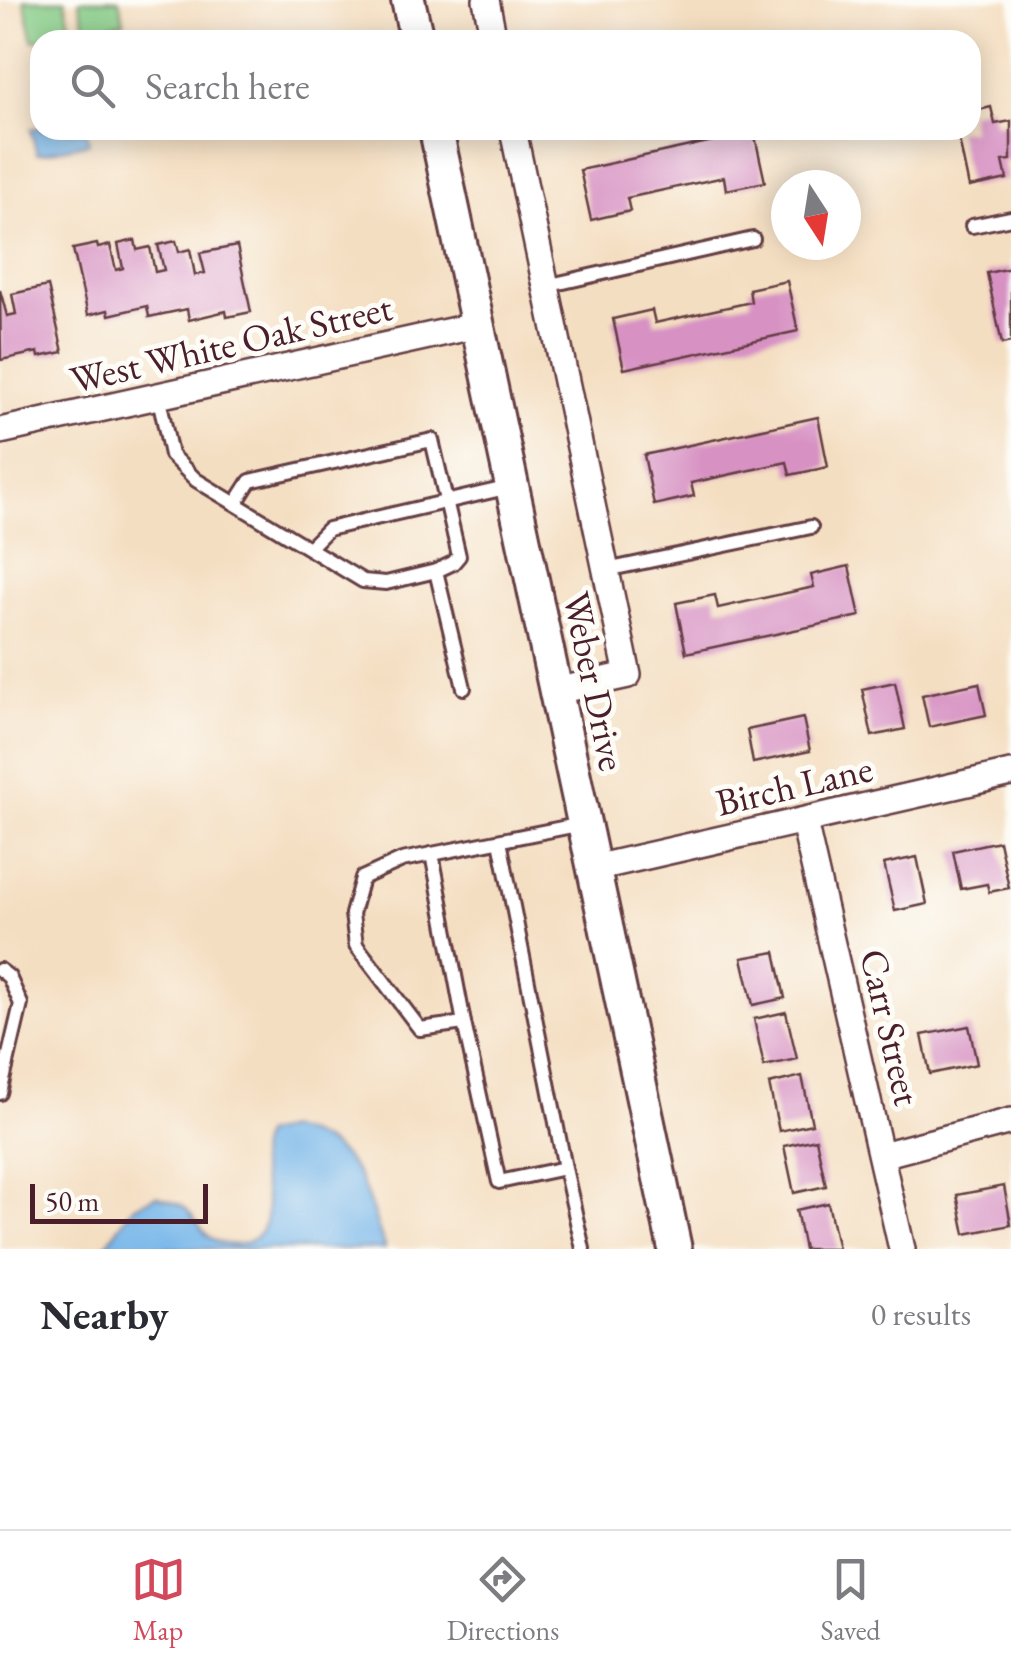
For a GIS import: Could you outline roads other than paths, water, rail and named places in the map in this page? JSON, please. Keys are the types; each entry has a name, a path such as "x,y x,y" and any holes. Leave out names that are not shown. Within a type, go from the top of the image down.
{"street":[{"path":"408,0 415,30"},
{"path":"486,0 492,30"},
{"name":"Weber Drive","path":"438,140 676,1249"},
{"path":"515,140 628,676 556,691"},
{"name":"West White Oak Street","path":"0,431 478,325"},
{"name":"Birch Lane","path":"594,868 1011,773"},
{"name":"Carr Street","path":"804,822 902,1249"},
{"path":"882,1155 1011,1121"}],"lane":[{"path":"972,226 1011,218"},
{"path":"546,286 753,240"},
{"path":"159,398 171,454 196,480 236,504 310,547 363,580 386,582 436,571 458,556 432,440 250,481 236,504"},
{"path":"310,547 328,529 512,487"},
{"path":"606,570 810,527"},
{"path":"436,571 464,688"},
{"path":"464,1023 420,1029 356,945 352,914 362,878 402,860 584,824"},
{"path":"500,841 583,1249"},
{"path":"432,854 499,1182 565,1168"},
{"path":"0,970 9,977 21,1004 0,1093"}],"water":[{"path":"34,140 88,140 89,143 37,154"},
{"path":"288,1129 312,1136 345,1158 364,1189 385,1249 103,1249 133,1207 156,1196 185,1208 217,1241 250,1241 260,1232 267,1209 259,1146 264,1134"}]}
